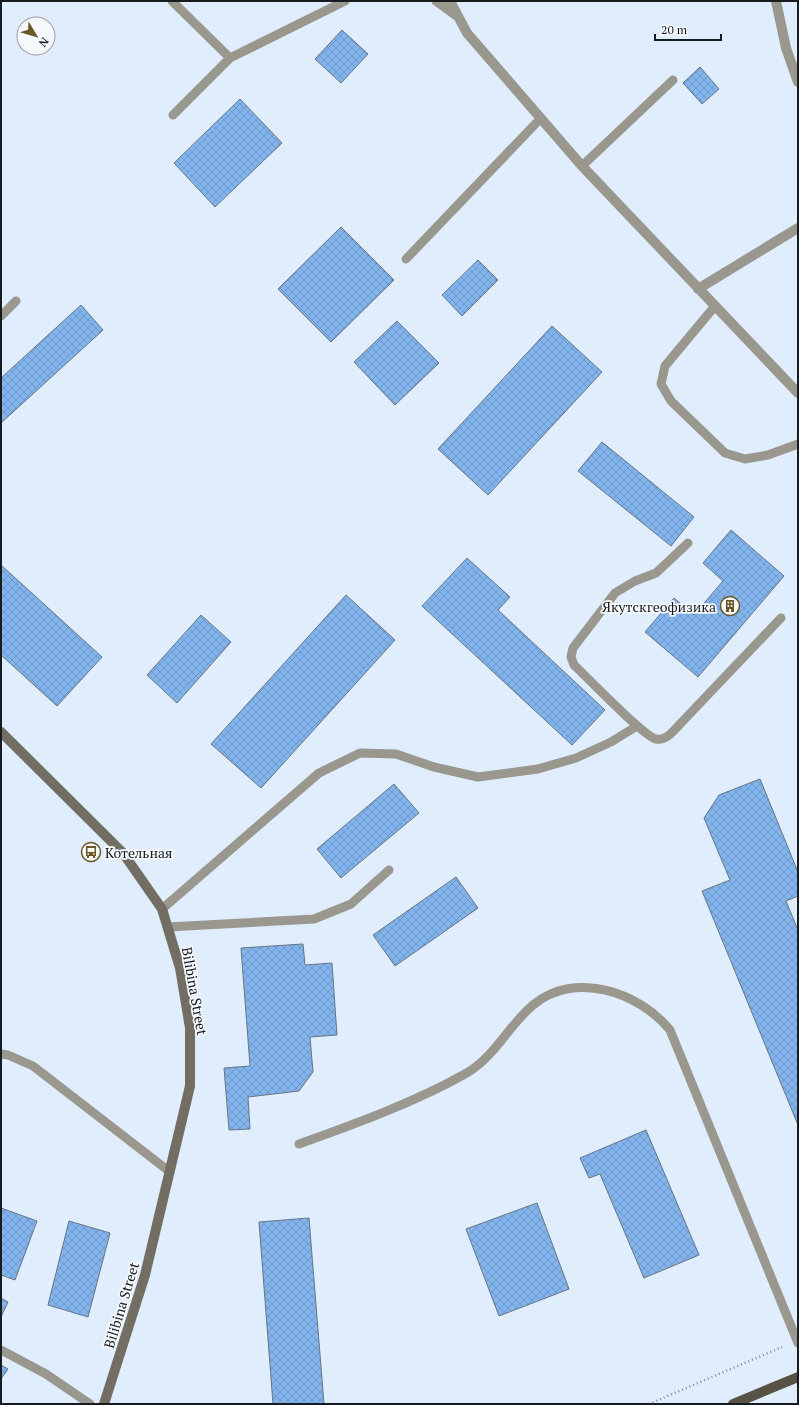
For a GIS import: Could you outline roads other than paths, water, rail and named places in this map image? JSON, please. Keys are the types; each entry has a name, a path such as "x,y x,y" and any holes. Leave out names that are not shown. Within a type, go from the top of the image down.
{"main road":[{"name":"Bilibina Street","path":"1,732 123,853 162,909 180,968 190,1028 190,1086 145,1275 104,1404"},
{"path":"733,1404 798,1377"}],"street":[{"path":"450,1 467,33 582,166 798,393"},
{"path":"776,1 786,48 798,82"},
{"path":"698,289 798,228"}],"lane":[{"path":"172,1 230,58"},
{"path":"173,116 230,58 345,1"},
{"path":"436,1 458,17"},
{"path":"582,166 673,80"},
{"path":"406,259 541,118"},
{"path":"1,316 16,301"},
{"path":"715,306 666,366 661,384 671,401 725,453 745,459 768,455 798,444"},
{"path":"688,543 656,573 635,581 615,593 573,648 571,657 574,664 637,726 655,739 664,739 781,618"},
{"path":"162,909 319,773 360,753 396,754 434,767 478,777 538,769 576,758 611,742 637,726"},
{"path":"168,927 314,919 350,904 389,870"},
{"path":"299,1144 353,1125 434,1090 467,1073 490,1055 533,1005 549,995 568,988 581,987 608,990 621,994 651,1011 661,1019 670,1030 797,1342"},
{"path":"1,1054 8,1055 33,1066 170,1172"},
{"path":"1,1350 46,1374 90,1404"}],"place":[{"name":"Якутскгеофизика","path":"730,606"},
{"name":"Котельная","path":"91,852"}]}
